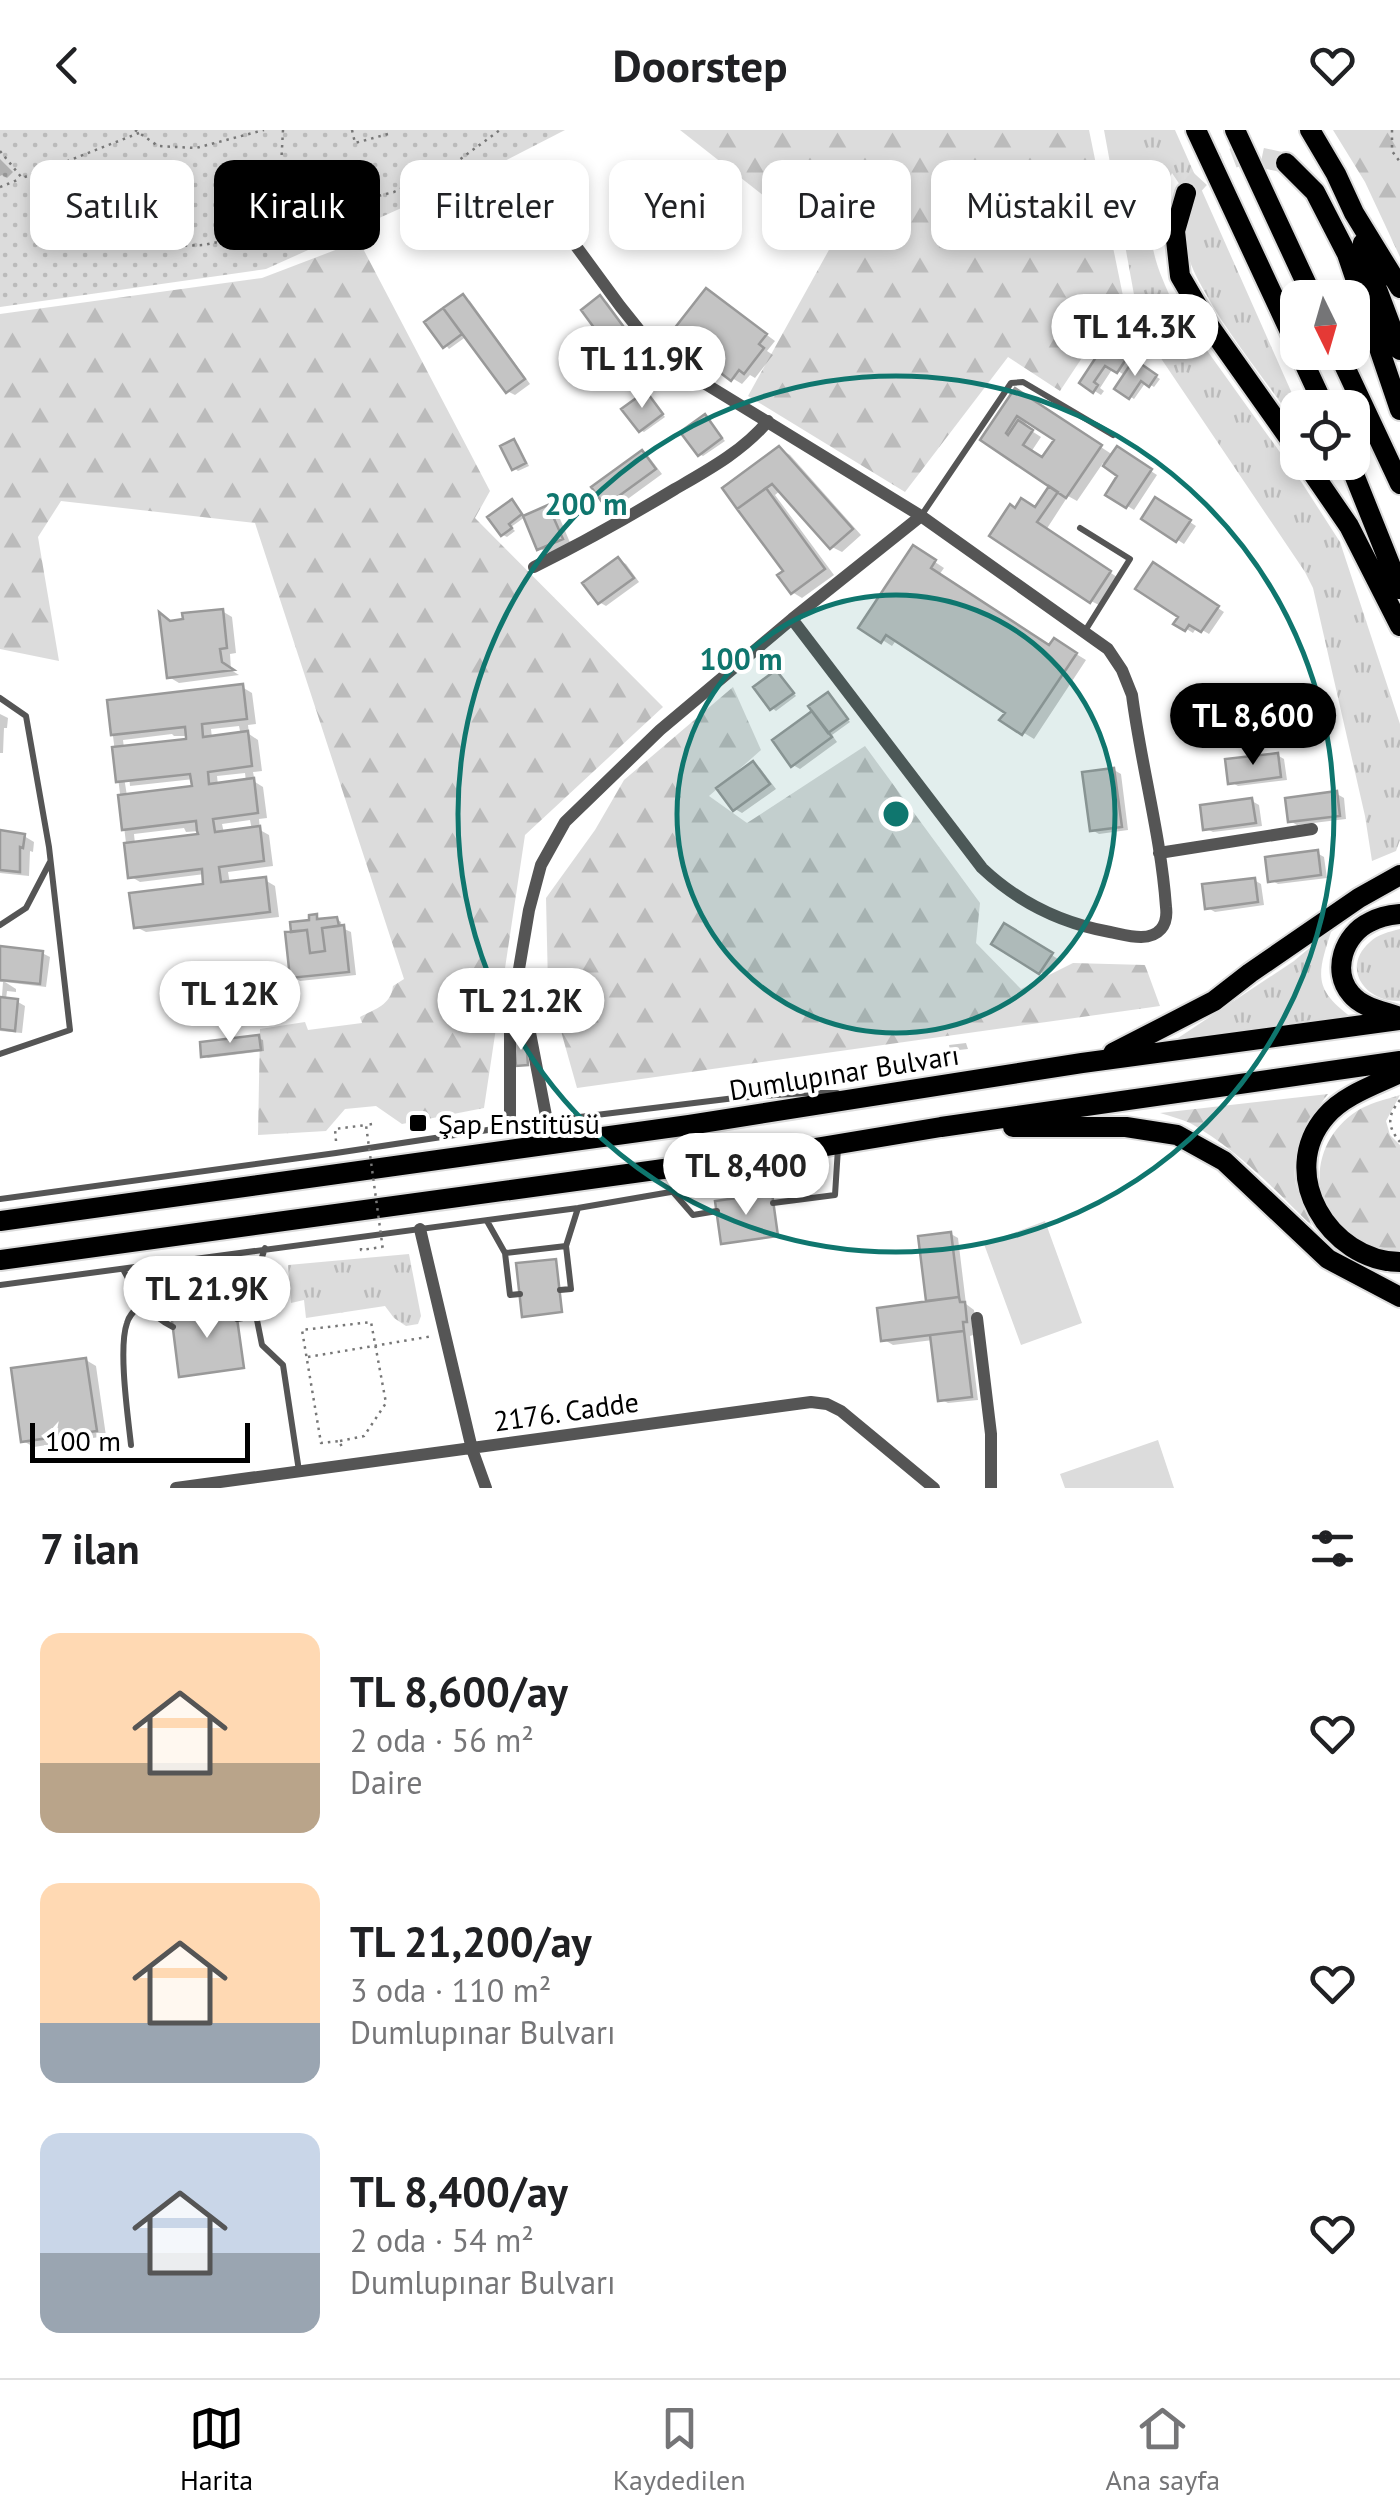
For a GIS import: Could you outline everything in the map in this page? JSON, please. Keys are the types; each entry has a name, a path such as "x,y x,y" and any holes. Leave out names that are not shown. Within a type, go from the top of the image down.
{"main road":[{"path":"1196,130 1280,312"},
{"path":"1235,130 1304,280"},
{"path":"1310,130 1400,288"},
{"path":"1286,162 1315,192 1348,254 1400,410"},
{"path":"1186,194 1175,232 1180,276 1208,324 1280,426"},
{"path":"1354,213 1400,350"},
{"path":"1346,370 1400,484"},
{"path":"1318,480 1349,526 1400,626"},
{"path":"1356,480 1400,589"},
{"path":"1096,1061 1214,1001 1329,919 1400,875"},
{"path":"1400,914 1360,928 1340,961 1342,978 1350,993 1363,1004 1400,1018"},
{"name":"Dumlupınar Bulvarı","path":"0,1220 689,1125 1400,1018"},
{"path":"0,1260 838,1144 1400,1061"},
{"path":"1400,1073 1346,1099 1326,1115 1312,1137 1307,1168 1312,1200 1325,1224 1350,1248 1384,1262 1400,1262"},
{"path":"941,1127 1126,1127 1176,1135 1224,1161 1328,1259 1400,1297"}],"street":[{"path":"579,250 652,346 680,368 921,516 1108,650 1132,695 1159,853 1165,925 1158,933 1136,937 1101,930 1049,914 1002,887 982,868 792,620"},
{"path":"534,567 593,538 712,467 748,442 768,421"},
{"path":"510,1126 510,1022 529,910 542,865 566,822 660,730 921,516"},
{"path":"1159,853 1312,830"},
{"path":"519,978 547,1120"},
{"path":"420,1229 472,1449 486,1488"},
{"path":"977,1318 991,1434 992,1488"},
{"name":"2176. Cadde","path":"176,1488 811,1402 827,1404 841,1412 934,1488"}],"lane":[{"path":"921,516 1012,383 1023,382 1112,435"},
{"path":"1080,528 1130,559 1084,632"},
{"path":"0,698 26,716 50,861 70,1030 0,1054"},
{"path":"0,925 26,908 50,861"},
{"path":"0,1200 547,1120 752,1097 893,1094"},
{"path":"774,1203 835,1194 838,1144"},
{"path":"0,1285 578,1208 769,1175 809,1148"},
{"path":"672,1191 693,1215 717,1212"},
{"path":"560,1290 571,1288 566,1246 578,1208"},
{"path":"487,1220 505,1253 510,1296 520,1294"},
{"path":"505,1253 566,1246"},
{"path":"265,1248 251,1290 262,1346 283,1366 299,1472"},
{"path":"124,1269 142,1304 172,1327"},
{"path":"131,1444 126,1393 125,1327 129,1316 142,1304 251,1290"},
{"path":"237,1319 256,1316"}],"path":[{"path":"69,160 137,132 158,146 196,148 264,130"},
{"path":"281,160 282,130"},
{"path":"352,130 355,143 388,134 386,130"},
{"path":"380,196 458,160 500,130"},
{"path":"1392,130 1392,152 1400,162"},
{"path":"0,151 22,178"},
{"path":"0,187 30,175"},
{"path":"1400,1100 1392,1110 1390,1123 1400,1142"},
{"path":"335,1129 369,1124 382,1249 361,1250"},
{"path":"372,1322 386,1403 364,1436 321,1443 307,1357 302,1330 372,1322"},
{"path":"307,1357 445,1334"},
{"path":"340,1441 345,1466"}],"green space":[{"path":"0,130 565,130 507,160 400,160 400,209 380,218 380,160 214,160 214,250 308,250 266,269 0,307"},
{"path":"680,130 1089,130 1095,160 931,160 931,250 1114,250 1123,296 1060,391 1008,357 905,492 748,396 829,250 911,250 911,160 762,160 762,195 742,179 742,160 718,160"},
{"path":"1104,130 1175,130 1290,390 1280,390 1280,403 1225,326 1190,262 1186,244 1192,203 1171,175 1171,160 1109,160"},
{"path":"1333,130 1400,130 1400,257 1365,182"},
{"path":"335,250 364,250 490,491 475,518 663,707 525,835 484,1108 402,1124 376,1106 345,1109 326,1131 258,1135 260,1029 305,1022 308,1030 362,1023 360,1017 386,1002 393,986 404,979 255,523 61,501 38,537 59,661 0,649 0,314 262,278"},
{"path":"1126,250 1154,250 1173,303 1280,452 1280,480 1300,480 1340,542 1400,724 1400,840 1396,851 1372,861 1313,588 1139,322"},
{"path":"733,687 761,750 709,796 747,823 865,746 980,903 976,943 1021,989 1073,963 1145,965 1160,1006 577,1088 548,985 546,898 595,830 624,780"},
{"path":"1332,929 1323,958 1322,980 1331,999 1354,1019 1175,1040 1294,961"},
{"path":"1400,929 1400,1001 1388,1000 1361,982 1357,962 1373,939"},
{"path":"1328,1094 1307,1126 1295,1163 1297,1189 1312,1226 1223,1145 1190,1123 1160,1113"},
{"path":"1400,1095 1386,1121 1390,1135 1400,1145 1400,1251 1366,1243 1343,1228 1322,1195 1320,1175 1331,1138 1344,1121 1362,1108"},
{"path":"1045,1221 1082,1323 1021,1345 984,1244"},
{"path":"409,1254 421,1316 418,1324 406,1326 385,1306 306,1318 304,1300 291,1303 288,1265"},
{"path":"1158,1440 1174,1488 1065,1488 1060,1474"}],"building":[{"path":"706,288 767,334 759,344 764,348 744,374 739,370 731,381 670,334"},
{"path":"463,294 525,379 506,393 443,308"},
{"path":"600,295 626,330 606,344 581,310"},
{"path":"443,308 462,334 443,348 424,322"},
{"path":"1110,336 1132,350 1117,373 1105,366 1094,382 1098,385 1093,393 1079,383"},
{"path":"1134,359 1157,375 1149,387 1141,381 1129,399 1114,389"},
{"path":"1015,388 1102,445 1066,498 980,440","holes":["1017,416 1054,440 1042,457 1023,445 1033,430 1018,420 1006,433"]},
{"path":"646,391 663,414 639,432 621,409"},
{"path":"705,414 722,438 698,456 680,432"},
{"path":"514,439 526,463 512,470 500,446"},
{"path":"779,446 853,529 830,549 772,484 737,509 722,488"},
{"path":"1117,446 1152,469 1126,508 1105,495 1117,476 1103,466"},
{"path":"642,450 656,469 605,506 591,487"},
{"path":"1049,486 1058,492 1037,522 1111,571 1090,603 989,536 1010,504 1015,508 1021,498 1035,507"},
{"path":"766,488 825,569 791,594 777,575 783,571 737,509"},
{"path":"1155,497 1191,520 1176,542 1141,519"},
{"path":"512,499 522,514 501,536 487,517"},
{"path":"548,505 563,539 537,550 523,516"},
{"path":"913,545 936,560 931,568 1049,645 1054,638 1077,653 1022,735 999,720 1005,713 886,635 881,643 858,628"},
{"path":"618,557 634,578 598,604 582,583"},
{"path":"1153,562 1219,606 1201,632 1189,625 1185,631 1173,624 1178,617 1135,589"},
{"path":"223,609 227,648 220,649 222,662 234,670 167,678 159,612 170,621 183,619 182,613"},
{"path":"776,670 794,693 770,710 753,687"},
{"path":"243,684 247,719 202,724 203,737 248,731 252,766 208,772 209,784 254,778 258,813 213,819 215,832 260,826 264,861 219,867 221,882 266,877 270,912 134,928 129,893 203,884 202,869 128,878 124,843 198,834 196,821 122,830 118,795 192,786 190,774 116,782 112,747 186,739 185,727 111,735 107,700"},
{"path":"828,692 848,719 828,733 808,706"},
{"path":"812,711 832,737 791,767 772,740"},
{"path":"1278,753 1281,777 1228,784 1225,759"},
{"path":"753,761 770,784 733,811 716,788"},
{"path":"1114,768 1122,827 1090,831 1082,772"},
{"path":"1337,791 1340,816 1288,822 1285,798"},
{"path":"1252,798 1256,823 1203,830 1200,805"},
{"path":"0,830 25,834 23,848 20,847 20,872 0,870"},
{"path":"1318,850 1321,875 1268,882 1265,857"},
{"path":"1255,878 1258,902 1205,909 1202,884"},
{"path":"317,914 317,919 337,917 339,926 322,928 325,951 310,953 307,930 291,932 290,922 309,920 309,915"},
{"path":"1004,923 1053,953 1039,974 991,944"},
{"path":"344,925 349,972 290,978 285,932 307,930 310,953 325,951 322,928"},
{"path":"0,946 43,951 40,984 0,980"},
{"path":"0,997 18,999 15,1031 0,1029"},
{"path":"259,1035 261,1050 201,1057 200,1042"},
{"path":"526,1041 528,1065 516,1066 514,1042"},
{"path":"772,1193 778,1236 721,1244 715,1201"},
{"path":"951,1232 959,1297 926,1301 918,1236"},
{"path":"556,1259 562,1312 522,1317 516,1263"},
{"path":"959,1297 960,1302 965,1302 964,1331 881,1341 877,1308"},
{"path":"235,1304 244,1368 179,1377 171,1313"},
{"path":"964,1331 972,1397 938,1401 930,1335"},
{"path":"86,1358 97,1431 21,1442 11,1368"}],"tunnel":[{"path":"1186,193 1210,167 1244,154 1286,163"}],"place":[{"name":"Şap Enstitüsü","path":"418,1123"}]}
